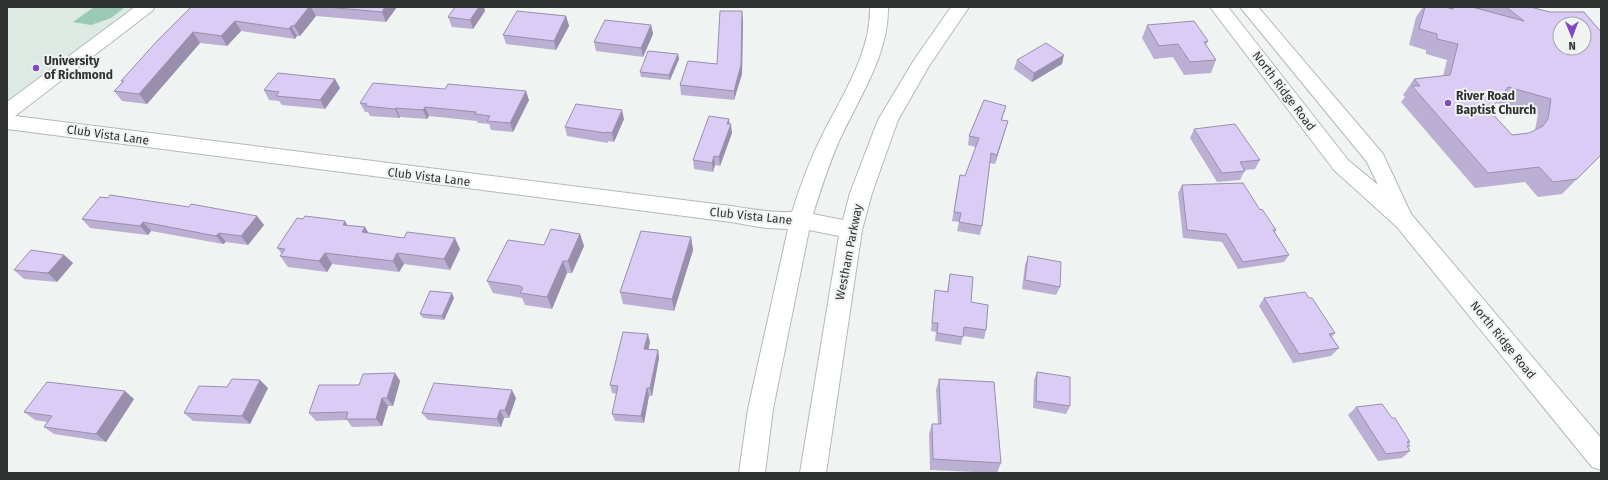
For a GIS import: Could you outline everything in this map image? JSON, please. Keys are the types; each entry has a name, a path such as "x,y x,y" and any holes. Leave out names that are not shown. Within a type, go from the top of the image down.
{"street":[{"path":"7,112 146,7"},
{"path":"752,473 758,422 793,247 813,179 834,130 868,60 879,30 881,15 879,7"},
{"name":"Westham Parkway","path":"813,473 852,230 861,193 888,120 921,64 960,7"},
{"name":"North Ridge Road","path":"1219,7 1341,165 1405,221 1601,458"},
{"name":"North Ridge Road","path":"1249,7 1376,159 1405,221"},
{"name":"Club Vista Lane","path":"7,122 731,214 766,220 801,220 852,230"}],"shaded area":[{"name":"University of Richmond","path":"7,7 146,7 7,112"}],"green space":[{"path":"94,7 125,7 111,18 91,25 73,22"}],"building":[{"path":"191,7 309,7 294,26 291,26 289,29 235,21 221,36 193,32 139,94 114,91 124,81 121,81 158,40"},
{"path":"326,7 385,7 382,12"},
{"path":"455,7 479,7 470,20 448,17"},
{"name":"River Road Baptist Church","path":"1425,7 1445,7 1453,9 1453,7 1472,7 1524,21 1506,7 1530,7 1550,12 1584,12 1587,16 1552,16 1552,56 1592,56 1592,21 1601,32 1601,155 1577,179 1553,182 1539,167 1488,173 1412,86 1420,86 1414,79 1450,75 1458,44 1437,39 1437,34 1419,29","holes":["1508,87 1551,99 1548,119 1543,126 1529,133 1512,135 1490,111"]},
{"path":"517,11 566,16 554,41 503,35"},
{"path":"720,11 742,11 741,65 734,91 680,85 688,61 717,64"},
{"path":"605,20 651,25 641,48 594,42"},
{"path":"1194,21 1208,41 1204,42 1216,60 1190,62 1178,44 1159,46 1147,25"},
{"path":"1046,43 1064,55 1034,73 1017,60"},
{"path":"648,51 678,54 669,75 640,72"},
{"path":"278,73 335,79 320,100 276,96 279,92 264,90"},
{"path":"373,83 445,89 448,84 526,91 510,123 487,121 490,116 475,114 476,112 425,107 423,110 365,106 367,104 360,103"},
{"path":"984,100 1006,106 1001,120 1008,121 997,155 991,153 982,226 959,222 961,213 954,212 960,175 965,176 979,138 969,136"},
{"path":"576,104 622,110 612,133 565,127"},
{"path":"709,116 729,119 727,124 731,124 719,157 714,156 712,163 693,160"},
{"path":"1235,124 1260,160 1240,162 1245,171 1222,173 1194,129"},
{"path":"1243,183 1260,210 1262,209 1276,230 1273,230 1289,255 1243,262 1226,234 1187,230 1182,185"},
{"path":"110,195 189,207 191,204 257,216 241,236 219,233 216,236 143,222 140,226 82,219 100,197 108,198"},
{"path":"305,216 345,221 343,225 365,227 362,232 404,238 407,232 455,238 444,259 397,253 393,261 325,253 319,261 280,256 285,249 277,248 297,218 303,219"},
{"path":"551,229 580,234 568,261 563,261 547,297 520,293 523,288 520,286 487,281 508,240 544,245"},
{"path":"641,231 691,237 672,299 620,292"},
{"path":"31,250 64,255 48,273 14,270"},
{"path":"1028,256 1061,262 1060,287 1025,280"},
{"path":"950,274 973,277 971,302 988,305 986,330 964,327 963,337 937,333 938,323 932,323 935,290 948,292"},
{"path":"430,291 452,293 442,316 420,314"},
{"path":"1305,292 1309,298 1312,298 1335,333 1329,334 1339,348 1299,354 1264,298"},
{"path":"623,332 648,334 644,349 658,350 650,388 647,388 641,416 612,414 618,386 610,385"},
{"path":"1037,372 1070,377 1070,406 1036,401"},
{"path":"395,373 387,398 382,398 376,419 346,419 348,412 309,413 319,385 359,385 363,374"},
{"path":"232,379 260,380 242,416 184,413 199,386 227,387"},
{"path":"939,379 994,382 1001,463 933,459 932,424 941,424"},
{"path":"47,382 125,391 96,434 44,427 52,416 24,412"},
{"path":"434,383 512,390 505,410 500,410 497,419 422,413"},
{"path":"1382,404 1392,418 1395,418 1410,442 1407,442 1410,446 1407,446 1410,451 1386,454 1356,407"}],"place":[{"name":"University of Richmond","path":"36,68"},
{"name":"River Road Baptist Church","path":"1448,103"}]}
